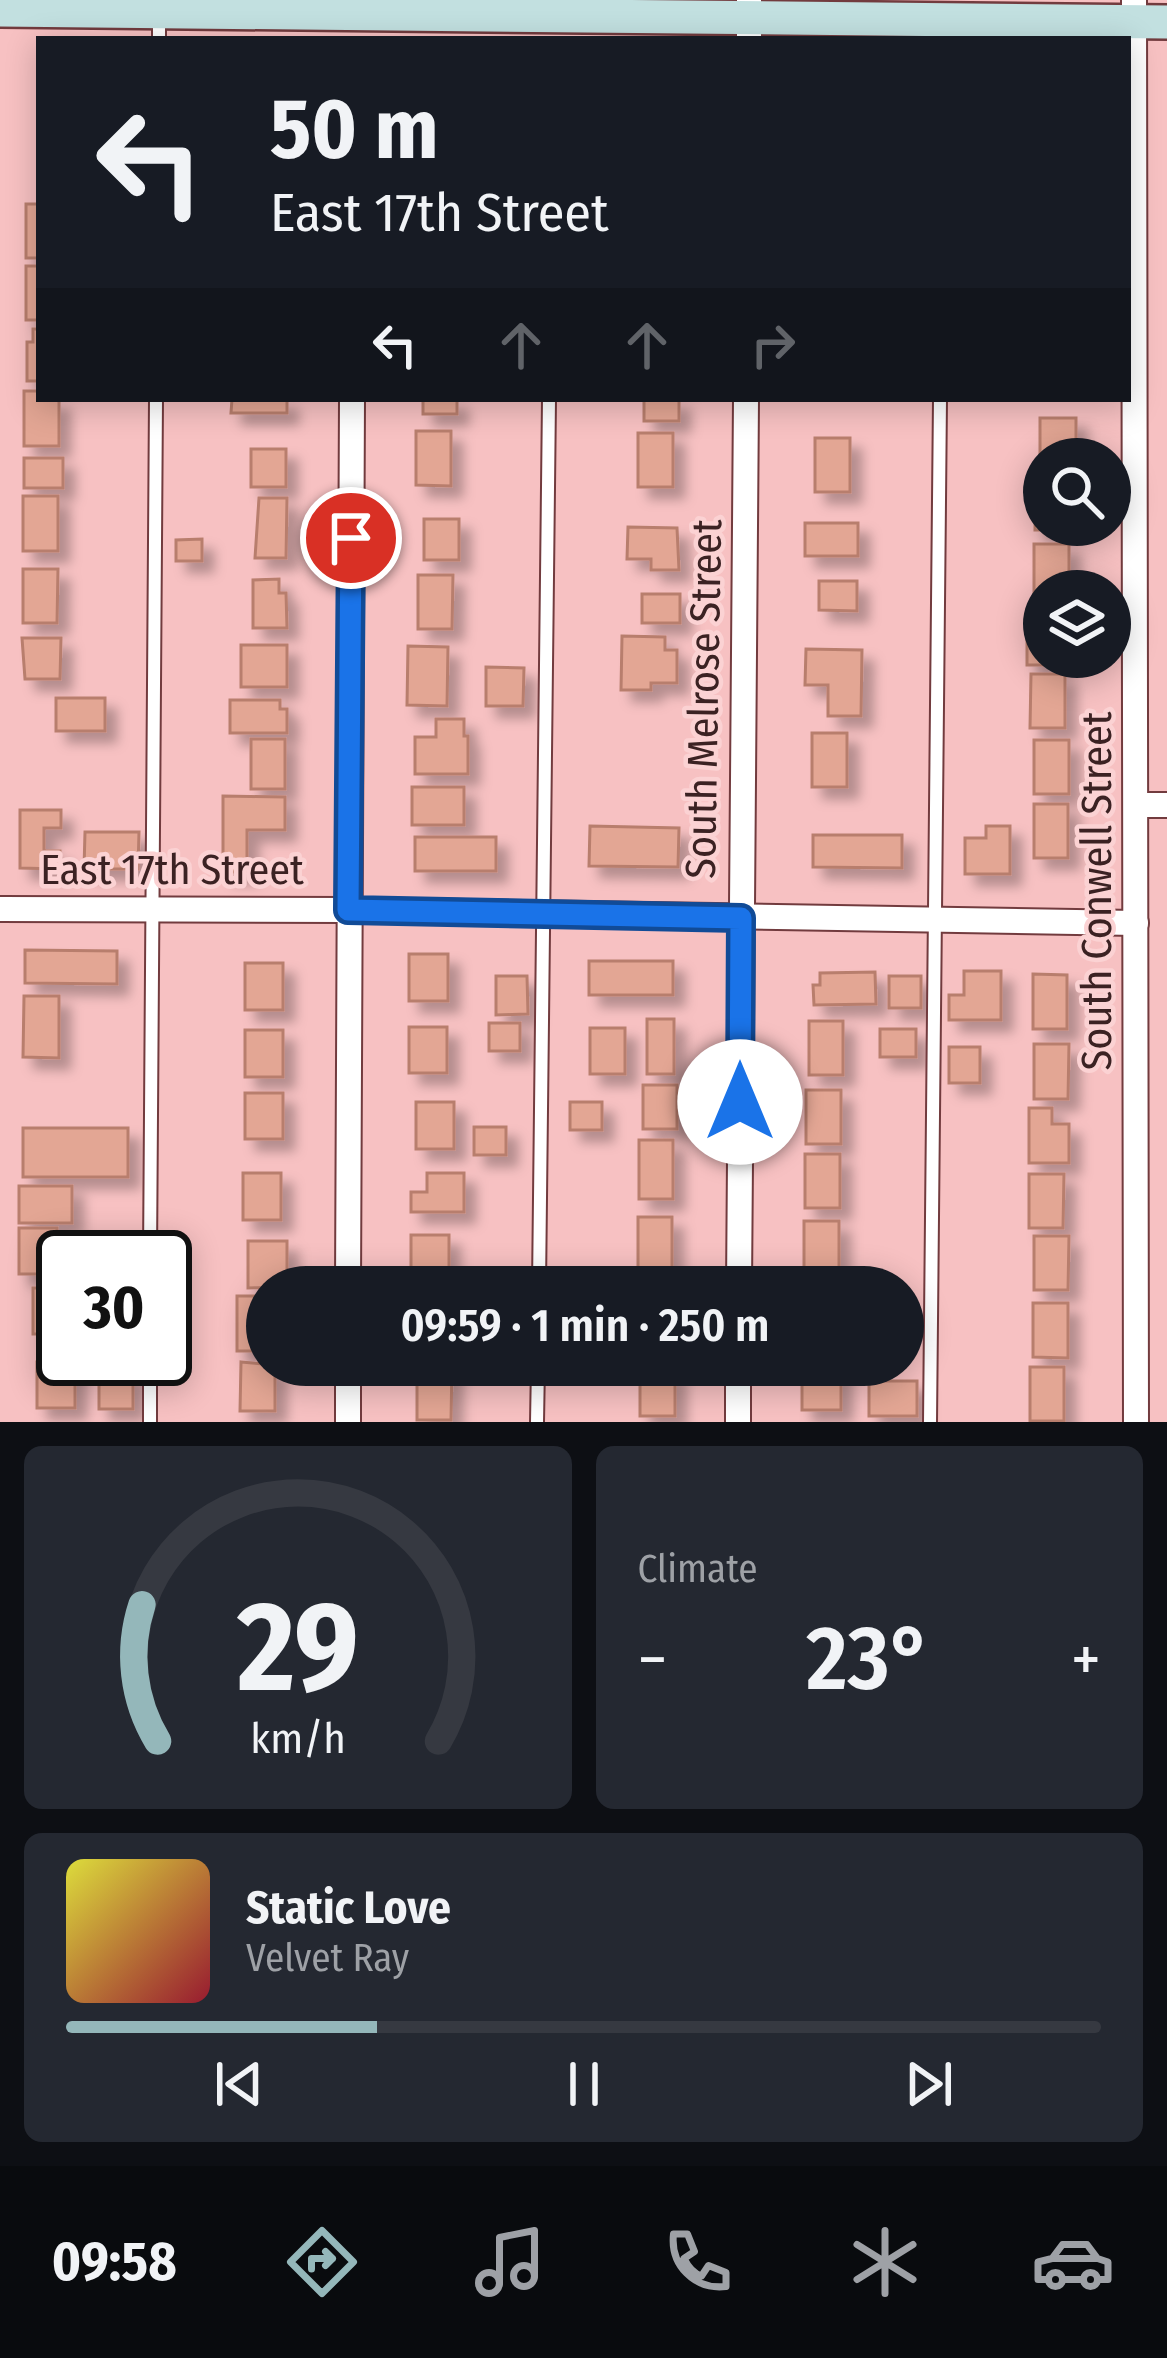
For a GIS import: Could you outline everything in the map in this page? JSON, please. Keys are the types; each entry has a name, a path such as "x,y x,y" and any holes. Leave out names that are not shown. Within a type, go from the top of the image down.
{"main road":[{"path":"0,10 159,17 1145,15"}],"street":[{"name":"South Conwell Street","path":"1136,1422 1136,805 1145,15"},
{"path":"348,1266 352,402"},
{"name":"South Melrose Street","path":"739,1266 746,402"},
{"path":"1136,805 1167,805"},
{"name":"East 17th Street","path":"0,909 1136,923"},
{"path":"348,1386 348,1422"},
{"path":"738,1386 738,1422"}],"lane":[{"path":"150,1230 156,402"},
{"path":"539,1266 549,402"},
{"path":"930,1422 940,402"},
{"path":"150,1386 150,1422"},
{"path":"537,1422 538,1386"}],"building":[{"path":"26,204 36,204 36,258 26,258"},
{"path":"26,266 36,266 36,320 26,320"},
{"path":"36,329 36,381 27,381 27,342 33,342"},
{"path":"24,391 36,391 36,402 59,402 59,446 24,446"},
{"path":"232,402 287,402 287,413 231,413"},
{"path":"423,402 457,402 457,414 423,414"},
{"path":"644,402 679,402 679,421 644,421"},
{"path":"1040,418 1076,418 1076,438 1040,438"},
{"path":"416,431 451,431 451,486 416,485"},
{"path":"638,433 673,433 673,487 638,487"},
{"path":"815,438 850,438 850,492 815,492"},
{"path":"251,449 286,449 286,487 251,487"},
{"path":"24,458 63,458 63,488 24,488"},
{"path":"23,496 58,496 58,551 23,551"},
{"path":"259,498 287,498 286,558 255,558"},
{"path":"424,519 459,519 459,560 424,560"},
{"path":"805,523 858,523 858,556 805,556"},
{"path":"628,527 677,528 679,570 651,570 651,559 627,559"},
{"path":"202,539 202,561 176,561 176,540"},
{"path":"1034,546 1069,546 1069,570 1034,570"},
{"path":"23,569 58,569 57,623 23,623"},
{"path":"418,575 453,575 452,629 418,629"},
{"path":"279,579 279,593 286,593 287,628 253,628 253,580"},
{"path":"819,581 857,581 857,611 819,610"},
{"path":"642,594 680,594 680,623 642,623"},
{"path":"622,636 665,637 665,650 677,650 677,683 651,683 651,690 621,690"},
{"path":"22,638 61,638 60,679 25,679"},
{"path":"241,645 287,645 287,687 241,687"},
{"path":"408,646 448,647 447,706 407,705"},
{"path":"806,649 862,650 861,716 828,716 828,685 805,685"},
{"path":"486,667 524,668 523,706 486,706"},
{"path":"1031,678 1065,678 1065,728 1030,728"},
{"path":"56,698 105,698 105,731 56,731"},
{"path":"230,700 280,700 280,709 287,709 287,733 230,733"},
{"path":"436,719 464,719 468,774 415,774 415,737 436,737"},
{"path":"812,733 847,733 847,787 812,787"},
{"path":"251,739 285,739 285,789 251,789"},
{"path":"1034,740 1069,740 1069,794 1034,794"},
{"path":"412,787 464,787 464,825 412,825"},
{"path":"223,796 285,797 285,830 247,830 247,872 223,872"},
{"path":"1034,804 1068,804 1068,858 1034,858"},
{"path":"20,810 61,810 61,828 44,828 44,851 60,851 59,869 20,868"},
{"path":"590,826 679,828 678,867 589,866"},
{"path":"986,826 1010,826 1010,874 965,874 965,838 986,838"},
{"path":"85,832 139,832 138,869 84,869"},
{"path":"813,835 902,835 902,868 813,867"},
{"path":"415,837 496,837 496,871 415,871"},
{"path":"25,950 117,951 117,984 25,983"},
{"path":"409,954 448,954 448,1001 409,1001"},
{"path":"589,961 673,961 673,995 589,995"},
{"path":"245,963 283,963 283,1010 245,1010"},
{"path":"964,971 1001,971 1001,1020 949,1020 949,995 964,995"},
{"path":"875,972 876,1004 814,1005 813,985 820,985 820,973"},
{"path":"1033,974 1067,975 1067,1029 1033,1029"},
{"path":"496,976 527,976 528,1014 496,1015"},
{"path":"889,976 921,976 921,1008 889,1008"},
{"path":"24,996 59,996 59,1058 23,1057"},
{"path":"647,1019 674,1019 674,1074 647,1074"},
{"path":"809,1021 843,1021 843,1075 809,1075"},
{"path":"489,1023 520,1023 520,1051 489,1051"},
{"path":"409,1027 447,1027 447,1073 409,1073"},
{"path":"590,1028 625,1028 625,1074 590,1074"},
{"path":"880,1029 916,1029 916,1057 880,1057"},
{"path":"245,1030 283,1030 283,1077 245,1077"},
{"path":"1034,1044 1069,1044 1068,1099 1034,1099"},
{"path":"949,1047 980,1047 980,1083 949,1083"},
{"path":"643,1085 677,1085 677,1129 643,1129"},
{"path":"806,1090 841,1090 841,1144 806,1144"},
{"path":"245,1093 283,1093 283,1139 245,1139"},
{"path":"416,1102 454,1102 454,1149 416,1149"},
{"path":"570,1102 602,1102 602,1130 570,1130"},
{"path":"1029,1108 1052,1108 1052,1124 1069,1124 1069,1163 1029,1163"},
{"path":"474,1127 506,1127 506,1155 474,1155"},
{"path":"23,1128 128,1128 128,1177 23,1177"},
{"path":"639,1140 673,1140 673,1199 639,1199"},
{"path":"805,1154 840,1154 840,1208 805,1208"},
{"path":"243,1173 281,1173 281,1220 243,1220"},
{"path":"427,1173 464,1173 464,1212 411,1212 411,1192 427,1192"},
{"path":"1029,1174 1064,1174 1063,1228 1029,1228"},
{"path":"19,1186 72,1186 72,1223 19,1223"},
{"path":"638,1217 672,1217 672,1266 638,1266"},
{"path":"804,1221 839,1221 839,1266 804,1266"},
{"path":"19,1228 57,1228 36,1230 36,1274 19,1274"},
{"path":"411,1235 449,1235 449,1266 411,1266"},
{"path":"1034,1236 1069,1236 1068,1290 1034,1290"},
{"path":"248,1241 287,1241 287,1266 248,1266"},
{"path":"33,1288 36,1288 36,1334"},
{"path":"237,1296 246,1296 246,1351 237,1351"},
{"path":"1033,1303 1068,1303 1068,1358 1033,1357"},
{"path":"241,1362 246,1362 246,1386 275,1386 275,1411 240,1411"},
{"path":"1030,1367 1064,1367 1064,1421 1030,1421"},
{"path":"37,1386 75,1386 75,1408 37,1408"},
{"path":"99,1386 133,1386 133,1409 99,1409"},
{"path":"417,1386 452,1386 451,1420 417,1420"},
{"path":"640,1386 675,1386 675,1416 640,1416"},
{"path":"802,1386 841,1386 841,1410 802,1410"},
{"path":"869,1386 917,1386 917,1416 869,1416"}],"route":[{"path":"351,538 348,910 741,918 740,1102"}]}
